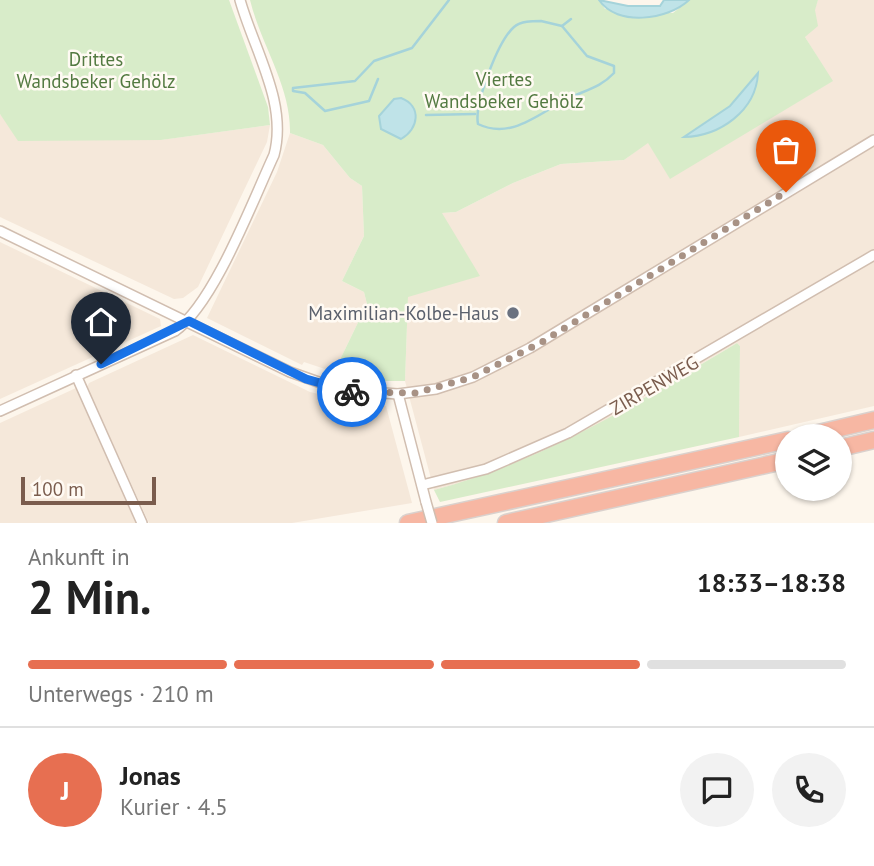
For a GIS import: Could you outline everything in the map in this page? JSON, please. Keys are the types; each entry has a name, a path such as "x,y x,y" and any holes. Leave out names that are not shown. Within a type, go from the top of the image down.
{"highway":[{"path":"852,424 874,419"},
{"path":"852,445 874,440"},
{"path":"408,523 775,443"},
{"path":"506,523 775,463"}],"street":[{"path":"0,411 189,321 205,299 274,155 279,133 277,109 240,0"},
{"path":"0,230 326,386 361,393 398,394 436,389 473,377 530,348 874,141"},
{"name":"ZIRPENWEG","path":"422,485 486,469 568,433 874,256"},
{"path":"76,375 142,523"},
{"path":"398,394 432,523"}],"shaded area":[{"path":"818,0 874,0 874,406 796,424 775,424 775,429 739,437 740,346 737,343 590,430 486,476 434,490 405,381 408,297 442,213 456,212 513,183 561,164 624,160 648,142 670,178 832,81 805,37"},
{"path":"0,114 10,126 160,140 270,125 267,142 198,287 183,298 174,299 0,217"},
{"path":"290,133 323,145 350,178 362,186 364,236 342,281 364,292 367,304 334,372 304,362 302,365 207,318 277,172"},
{"path":"0,242 160,319 161,326 0,399"},
{"path":"193,335 310,392 366,405 386,406 412,503 292,523 149,523 87,387 89,383"},
{"path":"76,388 137,523 0,523 0,423"}],"green space":[{"name":"Drittes Wandsbeker Gehölz","path":"0,0 229,0 268,107 270,125 161,140 18,141 0,114"},
{"name":"Viertes Wandsbeker Gehölz","path":"250,0 599,0 605,9 673,13 689,0 818,0 815,10 818,26 805,37 833,81 670,179 648,143 624,160 561,164 513,183 456,212 442,213 480,276 408,297 405,381 385,381 334,372 367,304 364,292 342,281 364,236 362,186 350,178 323,145 290,133 281,82"},
{"path":"737,343 740,346 739,437 440,502 434,490 476,477 554,446 627,408"}],"water":[{"path":"599,0 628,6 660,6 664,0 689,0 669,12 643,18 618,14 607,9"},
{"path":"758,73 751,99 734,119 710,132 684,137 730,106"},
{"path":"401,98 412,106 416,118 412,130 401,139 381,129 379,116 394,99"}],"waterway":[{"path":"378,79 369,101 325,111 305,93 293,91 293,88 355,81 374,61 412,48 449,0"},
{"path":"562,26 571,19"},
{"path":"530,21 541,21 562,26 587,56 614,66 614,73 598,85 524,123 502,129 478,124 483,88 501,45 514,27 530,21"},
{"path":"426,115 475,114"}],"way so far":[{"path":"352,392 416,393 473,377 542,342 786,192"}],"place":[{"name":"Maximilian-Kolbe-Haus","path":"513,313"}],"route":[{"path":"101,364 175,331 189,321 306,379 352,392"}]}
